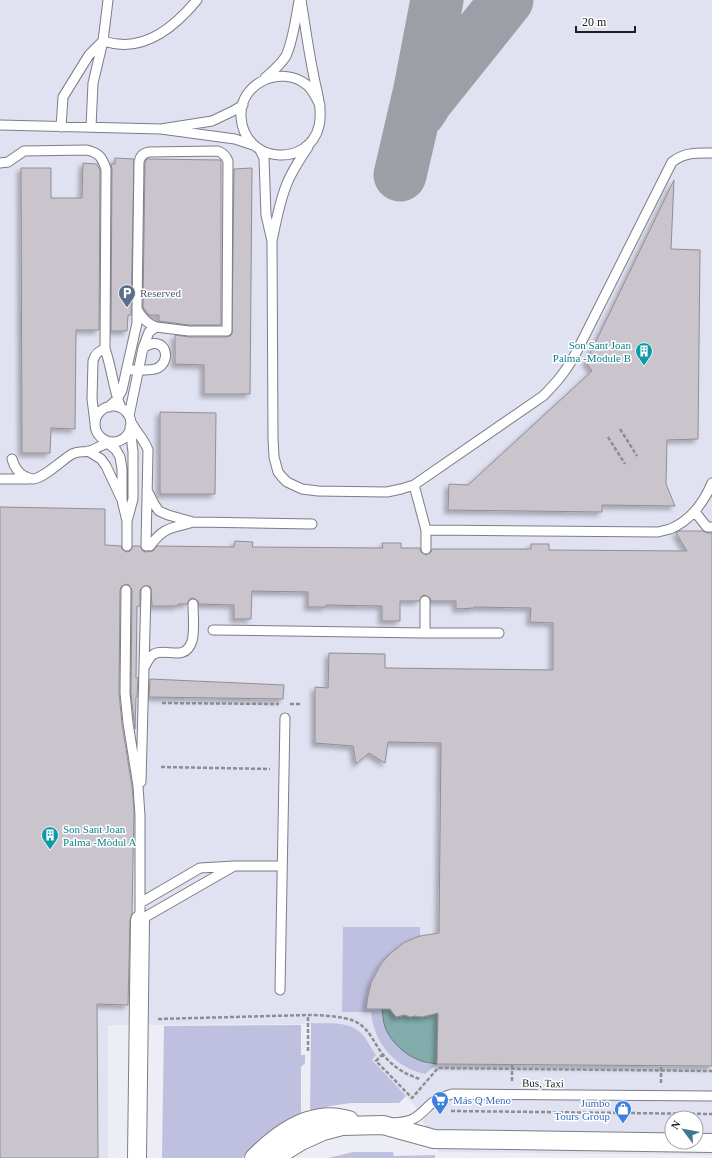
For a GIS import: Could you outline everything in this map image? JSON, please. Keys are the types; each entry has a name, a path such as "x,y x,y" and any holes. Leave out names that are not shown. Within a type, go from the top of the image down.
{"street":[{"path":"137,1158 140,911"},
{"path":"254,1158 276,1138 308,1120 334,1117 378,1125 434,1139 712,1144"},
{"path":"276,1158 300,1141 323,1131 342,1126 378,1125"},
{"path":"295,1158 322,1136 342,1126"}],"lane":[{"path":"91,127 93,83 103,41 108,0"},
{"path":"103,41 119,44 143,42 168,29 182,18 197,0"},
{"path":"272,241 266,215 264,158 247,136 241,116 247,95 254,86 275,69 285,56 290,43 301,0"},
{"path":"301,0 321,118 318,131 298,162 287,184 280,202 272,241 274,456 278,472 282,477 287,482 302,489 318,491 388,492 414,485 543,396 568,368 672,162 678,157 690,153 712,153"},
{"path":"61,127 63,97 89,55 103,41"},
{"path":"263,80 274,76 286,76 297,79 307,85 315,94 320,105"},
{"path":"161,129 212,121 234,111 243,105"},
{"path":"0,125 161,129 235,139 257,147 270,154 281,156 292,154 302,149 310,142"},
{"path":"0,163 8,162 24,151 87,150 96,153 103,160 106,169 105,349 120,408"},
{"path":"95,423 100,413 117,399 122,390 137,323 137,309 139,162 140,157 144,153 149,152 218,151 223,153 228,161 227,331 189,331 156,327 152,326 143,318 137,309"},
{"path":"0,479 33,479 40,477 72,454 79,451 88,451 108,441 120,441 125,437 129,433 138,369 143,348 149,332 156,327"},
{"path":"126,375 131,370 154,369 161,366 166,354 161,345 156,342 143,348"},
{"path":"105,349 94,355 92,399 98,434 108,441 120,457 122,469 122,500"},
{"path":"109,407 120,408 125,412 134,428 145,442 148,450 148,546 159,534 193,522"},
{"path":"127,521 133,499 133,452 130,421"},
{"path":"88,451 101,459 106,466 122,500 127,521 127,546"},
{"path":"12,459 14,467 20,474 33,479"},
{"path":"426,530 658,532 670,529 683,522 695,512 707,496 712,483"},
{"path":"414,485 426,530 426,548"},
{"path":"147,490 159,511 193,522 312,524"},
{"path":"695,512 707,527 712,527"},
{"path":"126,590 125,698 138,786 140,816"},
{"path":"140,911 140,816 146,590"},
{"path":"425,601 425,633"},
{"path":"145,667 154,654 180,654 188,648 192,642 193,635 193,604"},
{"path":"213,630 499,633"},
{"path":"280,990 285,718"},
{"path":"140,911 234,866"},
{"path":"140,911 200,868 282,866"},
{"name":"Bus, Taxi","path":"378,1125 404,1122 414,1119 433,1102 443,1096 452,1094 712,1096"}],"path":[{"path":"620,429 637,456"},
{"path":"608,436 626,464"},
{"path":"162,703 301,704"},
{"path":"161,767 270,769"},
{"path":"308,1015 308,1051"},
{"path":"156,1020 308,1015 354,1021 364,1027 370,1034 385,1058 402,1072 420,1079"},
{"path":"383,1054 376,1061 412,1098 438,1068 712,1071"},
{"path":"451,1111 712,1114"}],"shaded area":[{"path":"0,0 712,0 712,1155 439,1152 415,1106 338,1024 108,1025 108,1158 0,1158"},
{"path":"343,927 420,927 420,936 398,947 389,955 375,973 370,984 367,1008 382,1009 383,1019 425,1063 437,1064 425,1074 404,1066 388,1052 376,1034 371,1012 342,1012"},
{"path":"382,1009 394,1009 395,1016 399,1017 401,1014 410,1017 413,1015 422,1017 438,1009 437,1064 425,1062 412,1057 391,1039 383,1021"},
{"path":"311,1023 345,1025 357,1030 364,1036 376,1055 372,1060 406,1096 399,1103 351,1103 330,1106 310,1112"},
{"path":"301,1025 301,1055 305,1055 305,1063 301,1067 301,1115 260,1140 242,1158 162,1158 164,1026"},
{"path":"353,1152 393,1152 394,1156 435,1155 435,1158 328,1158"}],"building":[{"path":"115,158 134,159 131,315 128,315 127,331 111,330 111,164 115,164"},
{"path":"147,159 221,160 221,325 189,325 159,321 159,315 149,315 143,307 145,163"},
{"path":"83,163 97,164 100,170 99,330 76,330 75,429 51,428 50,453 22,453 21,168 51,168 51,198 82,198"},
{"path":"252,168 250,394 204,394 204,365 175,364 175,335 189,337 227,337 232,334 234,169"},
{"name":"Son Sant Joan Palma -Module B","path":"674,180 671,249 700,250 698,439 667,440 666,484 675,506 602,505 602,512 448,510 449,484 468,485 592,371 586,362"},
{"path":"160,412 216,413 215,494 160,494"},
{"path":"0,507 105,509 105,545 121,546 122,549 127,552 130,551 133,546 140,546 143,551 146,552 153,551 157,546 234,547 235,541 253,542 252,547 383,548 382,543 401,543 401,548 420,548 421,552 426,555 431,552 432,549 531,549 531,544 549,544 549,550 687,551 676,533 679,531 703,531 712,533 712,1066 437,1064 438,1013 422,1017 410,1017 405,1015 396,1017 390,1009 366,1009 371,983 381,964 386,958 405,942 420,936 439,933 441,743 388,742 385,763 369,753 356,764 353,746 315,743 315,687 328,688 329,653 385,654 385,668 553,670 553,623 530,622 531,608 474,607 456,609 456,601 431,601 430,598 425,595 422,596 419,601 400,601 400,621 382,621 382,606 326,605 326,607 308,607 308,592 252,591 251,619 234,619 234,605 199,604 198,601 193,598 190,599 187,604 178,604 178,606 152,606 151,588 149,586 144,586 140,590 140,606 137,606 136,678 138,678 135,729 131,693 132,590 129,585 126,584 121,587 120,590 119,693 134,809 132,914 130,920 128,1005 97,1004 98,1158 0,1158"},
{"path":"150,679 284,685 283,699 149,697"}],"taxiway":[{"path":"400,175 420,89 437,0"},
{"path":"420,111 427,100 507,0"}],"place":[{"name":"Reserved","path":"127,308"},
{"name":"Son Sant Joan Palma -Module B","path":"644,366"},
{"name":"Son Sant Joan Palma -Mòdul A","path":"50,850"},
{"name":"Más Q Meno","path":"440,1115"},
{"name":"Jumbo Tours Group","path":"623,1124"}]}
